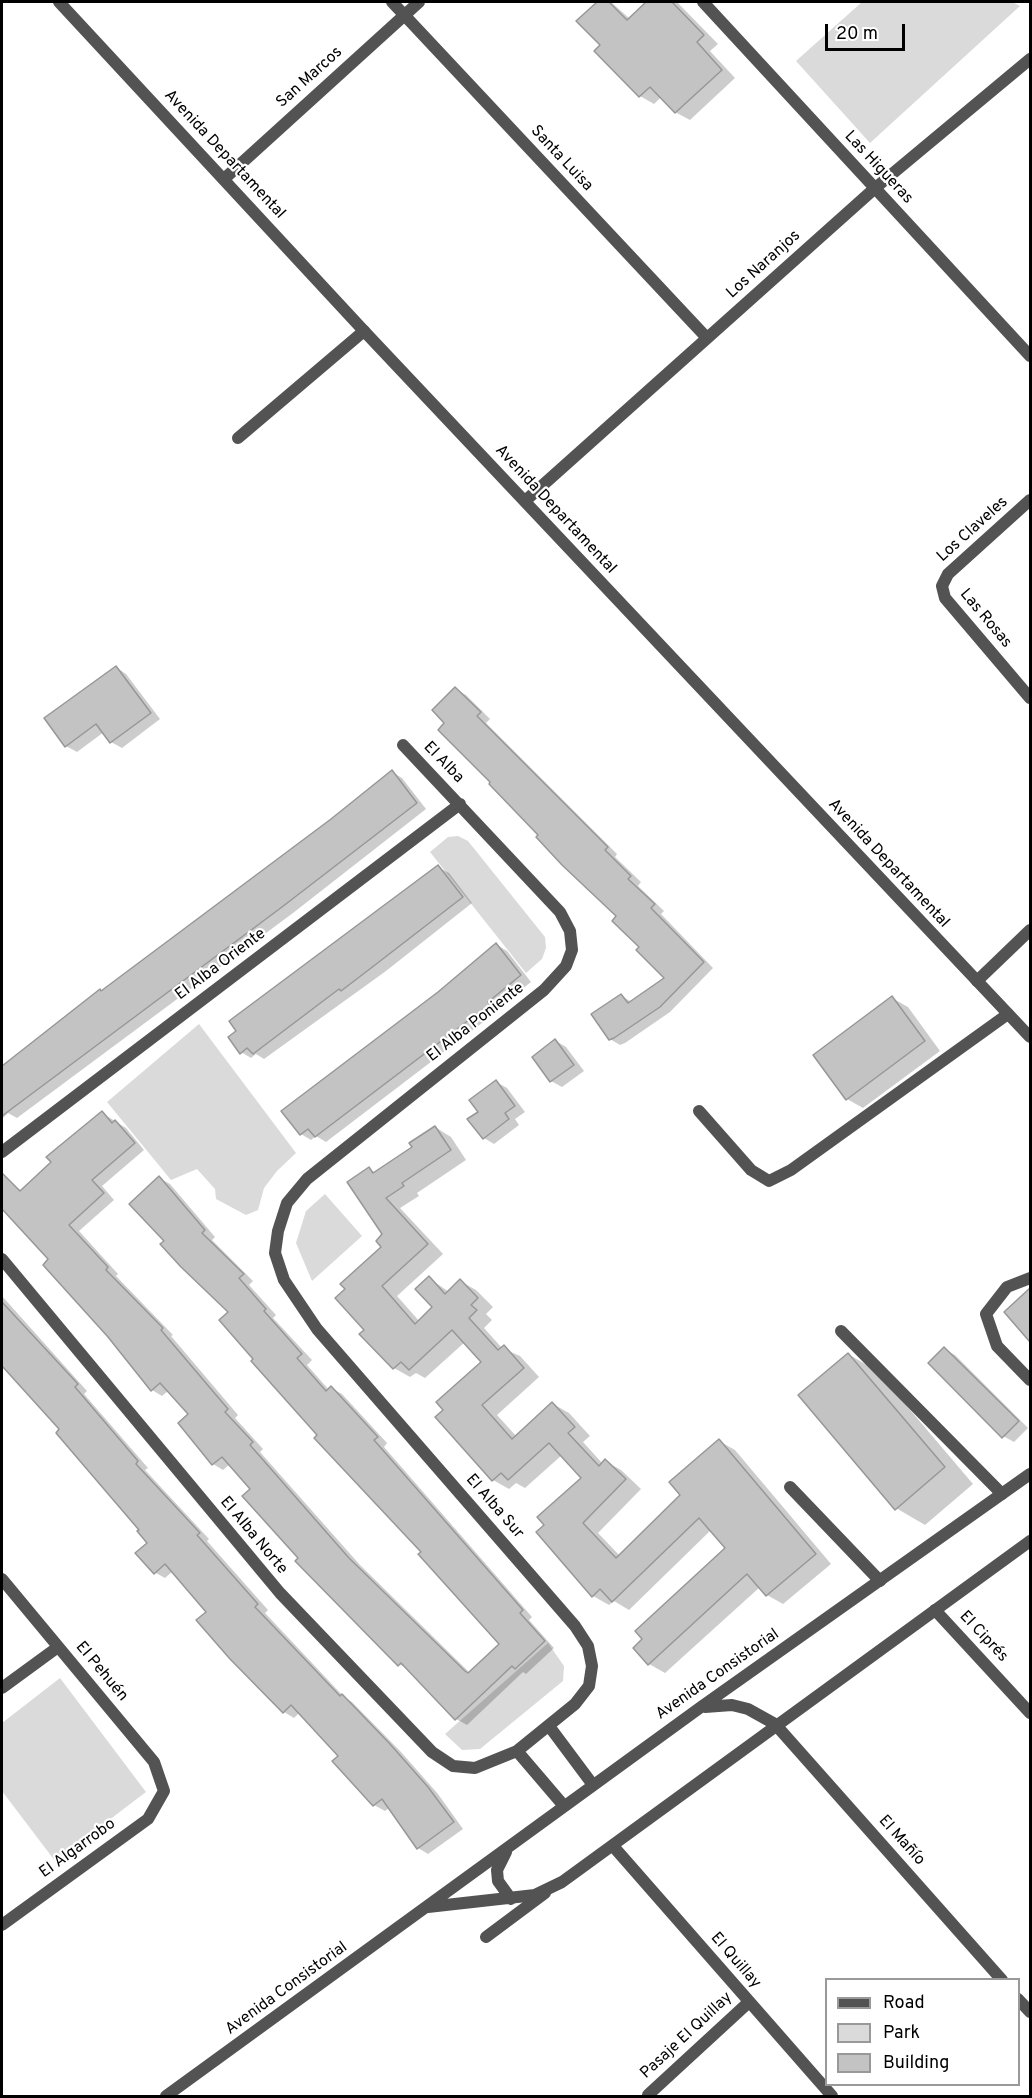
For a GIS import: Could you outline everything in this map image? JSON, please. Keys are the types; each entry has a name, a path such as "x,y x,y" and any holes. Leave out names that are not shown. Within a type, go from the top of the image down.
{"street":[{"name":"Avenida Departamental","path":"59,2 364,331 1030,1037"},
{"name":"Santa Luisa","path":"392,2 707,338"},
{"name":"San Marcos","path":"224,179 419,2"},
{"name":"Las Higueras","path":"703,2 1030,356"},
{"name":"Los Naranjos","path":"525,501 874,189 1030,59"},
{"path":"238,438 364,331"},
{"name":"Los Claveles","path":"942,586 948,574 1030,500"},
{"name":"Las Rosas","path":"942,586 945,598 1030,698"},
{"name":"El Alba","path":"403,745 460,804"},
{"name":"El Alba Oriente","path":"2,1152 460,804"},
{"name":"El Alba Poniente","path":"275,1253 278,1231 287,1203 307,1179 544,990 566,966 573,950 570,931 560,912 460,804"},
{"path":"977,981 1030,930"},
{"path":"699,1111 751,1170 769,1181 791,1170 1008,1014"},
{"name":"El Alba Sur","path":"275,1253 284,1280 317,1329 575,1626 588,1646 592,1666 589,1686 575,1704 549,1726"},
{"name":"El Alba Norte","path":"2,1259 280,1593 432,1752 453,1766 475,1768 517,1751 549,1726"},
{"path":"1030,1278 1007,1287 986,1314 997,1346 1030,1380"},
{"path":"841,1331 1002,1494"},
{"name":"Avenida Consistorial","path":"166,2097 701,1707 1030,1474"},
{"path":"790,1486 880,1581"},
{"name":"Avenida Consistorial","path":"486,1937 614,1846 775,1724 1030,1541"},
{"name":"El Pehuén","path":"2,1580 154,1762 164,1791"},
{"name":"El Ciprés","path":"935,1610 1030,1713"},
{"path":"2,1688 58,1647"},
{"path":"701,1707 716,1705 740,1707 775,1724"},
{"name":"El Mañío","path":"775,1724 1000,1978"},
{"path":"549,1726 593,1785"},
{"path":"517,1751 564,1806"},
{"name":"El Algarrobo","path":"2,1925 148,1819 164,1791"},
{"path":"510,1846 498,1870 498,1881 511,1899"},
{"name":"El Quillay","path":"614,1846 832,2097"},
{"name":"Avenida Consistorial","path":"427,1908 511,1899 548,1891"},
{"name":"Pasaje El Quillay","path":"648,2095 749,2002"}],"green space":[{"path":"862,2 1012,2 1020,6 870,143 796,61"},
{"path":"458,836 468,841 545,937 546,948 542,959 526,973 430,852 448,837"},
{"path":"199,1024 296,1153 277,1171 264,1188 258,1210 246,1215 216,1199 215,1189 197,1169 171,1180 107,1102"},
{"path":"325,1194 362,1236 312,1281 296,1243 306,1211"},
{"path":"548,1643 564,1666 563,1681 480,1749 462,1750 445,1734"},
{"path":"60,1678 146,1792 55,1861 2,1791 2,1723"}],"building":[{"path":"597,2 609,2 627,20 646,2 672,2 704,35 697,42 722,70 675,113 650,87 639,97 594,51 600,45 576,21"},
{"path":"116,666 151,713 110,743 96,724 65,747 44,718"},
{"path":"455,687 481,712 477,716 608,847 605,850 631,876 628,879 655,904 651,908 704,962 660,1007 614,1038 609,1040 591,1014 621,994 628,1003 664,978 636,950 639,947 612,921 616,916 562,865 536,837 538,835 489,784 490,782 438,730 444,723 432,710"},
{"path":"392,770 417,803 2,1116 2,1066 100,989 101,991 331,819"},
{"path":"438,865 463,897 341,991 339,989 253,1054 247,1048 240,1054 228,1037 236,1031 229,1021"},
{"path":"496,943 521,975 488,1002 490,1004 315,1137 308,1129 300,1135 281,1111 438,992"},
{"path":"892,996 925,1041 846,1100 813,1055"},
{"path":"555,1039 574,1065 550,1082 532,1057"},
{"path":"496,1080 515,1106 505,1113 509,1119 483,1139 467,1119 478,1112 469,1100"},
{"path":"102,1111 112,1123 115,1120 135,1143 92,1180 104,1193 69,1225 108,1267 106,1270 163,1328 161,1330 228,1409 225,1412 253,1442 250,1445 349,1558 465,1671 468,1673 499,1644 418,1554 421,1552 314,1438 317,1435 251,1361 253,1359 219,1320 228,1312 181,1267 160,1244 164,1241 129,1204 159,1176 205,1230 202,1233 244,1274 239,1278 266,1309 264,1311 302,1354 297,1358 326,1391 331,1386 378,1437 374,1440 523,1610 520,1613 545,1641 515,1669 512,1666 455,1720 401,1663 398,1666 295,1561 298,1558 242,1496 250,1489 222,1457 212,1465 178,1423 188,1414 160,1383 151,1391 108,1337 43,1265 48,1259 2,1209 2,1173 20,1191 51,1162 46,1157"},
{"path":"435,1126 451,1150 402,1183 404,1186 386,1198 428,1244 382,1286 415,1324 432,1307 415,1289 429,1276 445,1294 460,1279 478,1298 471,1305 477,1310 469,1318 498,1350 504,1345 524,1368 482,1405 512,1439 552,1402 575,1427 568,1433 599,1466 605,1459 626,1479 583,1523 616,1558 680,1495 669,1482 719,1439 816,1554 766,1596 747,1574 648,1665 633,1648 642,1639 635,1631 725,1548 699,1518 612,1602 600,1589 592,1597 536,1532 544,1525 537,1517 581,1478 549,1443 508,1480 501,1473 492,1481 435,1417 443,1410 436,1402 481,1362 452,1330 409,1370 401,1362 393,1369 359,1334 364,1330 335,1298 345,1289 340,1284 381,1247 376,1241 382,1234 347,1182 369,1167 373,1173 412,1147 409,1143"},
{"path":"1030,1288 1030,1342 1004,1312"},
{"path":"2,1302 78,1384 75,1387 138,1461 136,1464 200,1533 197,1535 258,1604 255,1607 340,1696 342,1694 390,1744 428,1787 454,1822 417,1849 382,1799 373,1806 332,1761 338,1756 291,1705 283,1713 230,1659 196,1620 206,1612 165,1564 154,1574 135,1553 147,1543 137,1531 139,1530 56,1433 59,1429 2,1366"},
{"path":"944,1347 1019,1421 1002,1438 928,1363"},
{"path":"848,1353 945,1467 895,1510 798,1395"}]}
